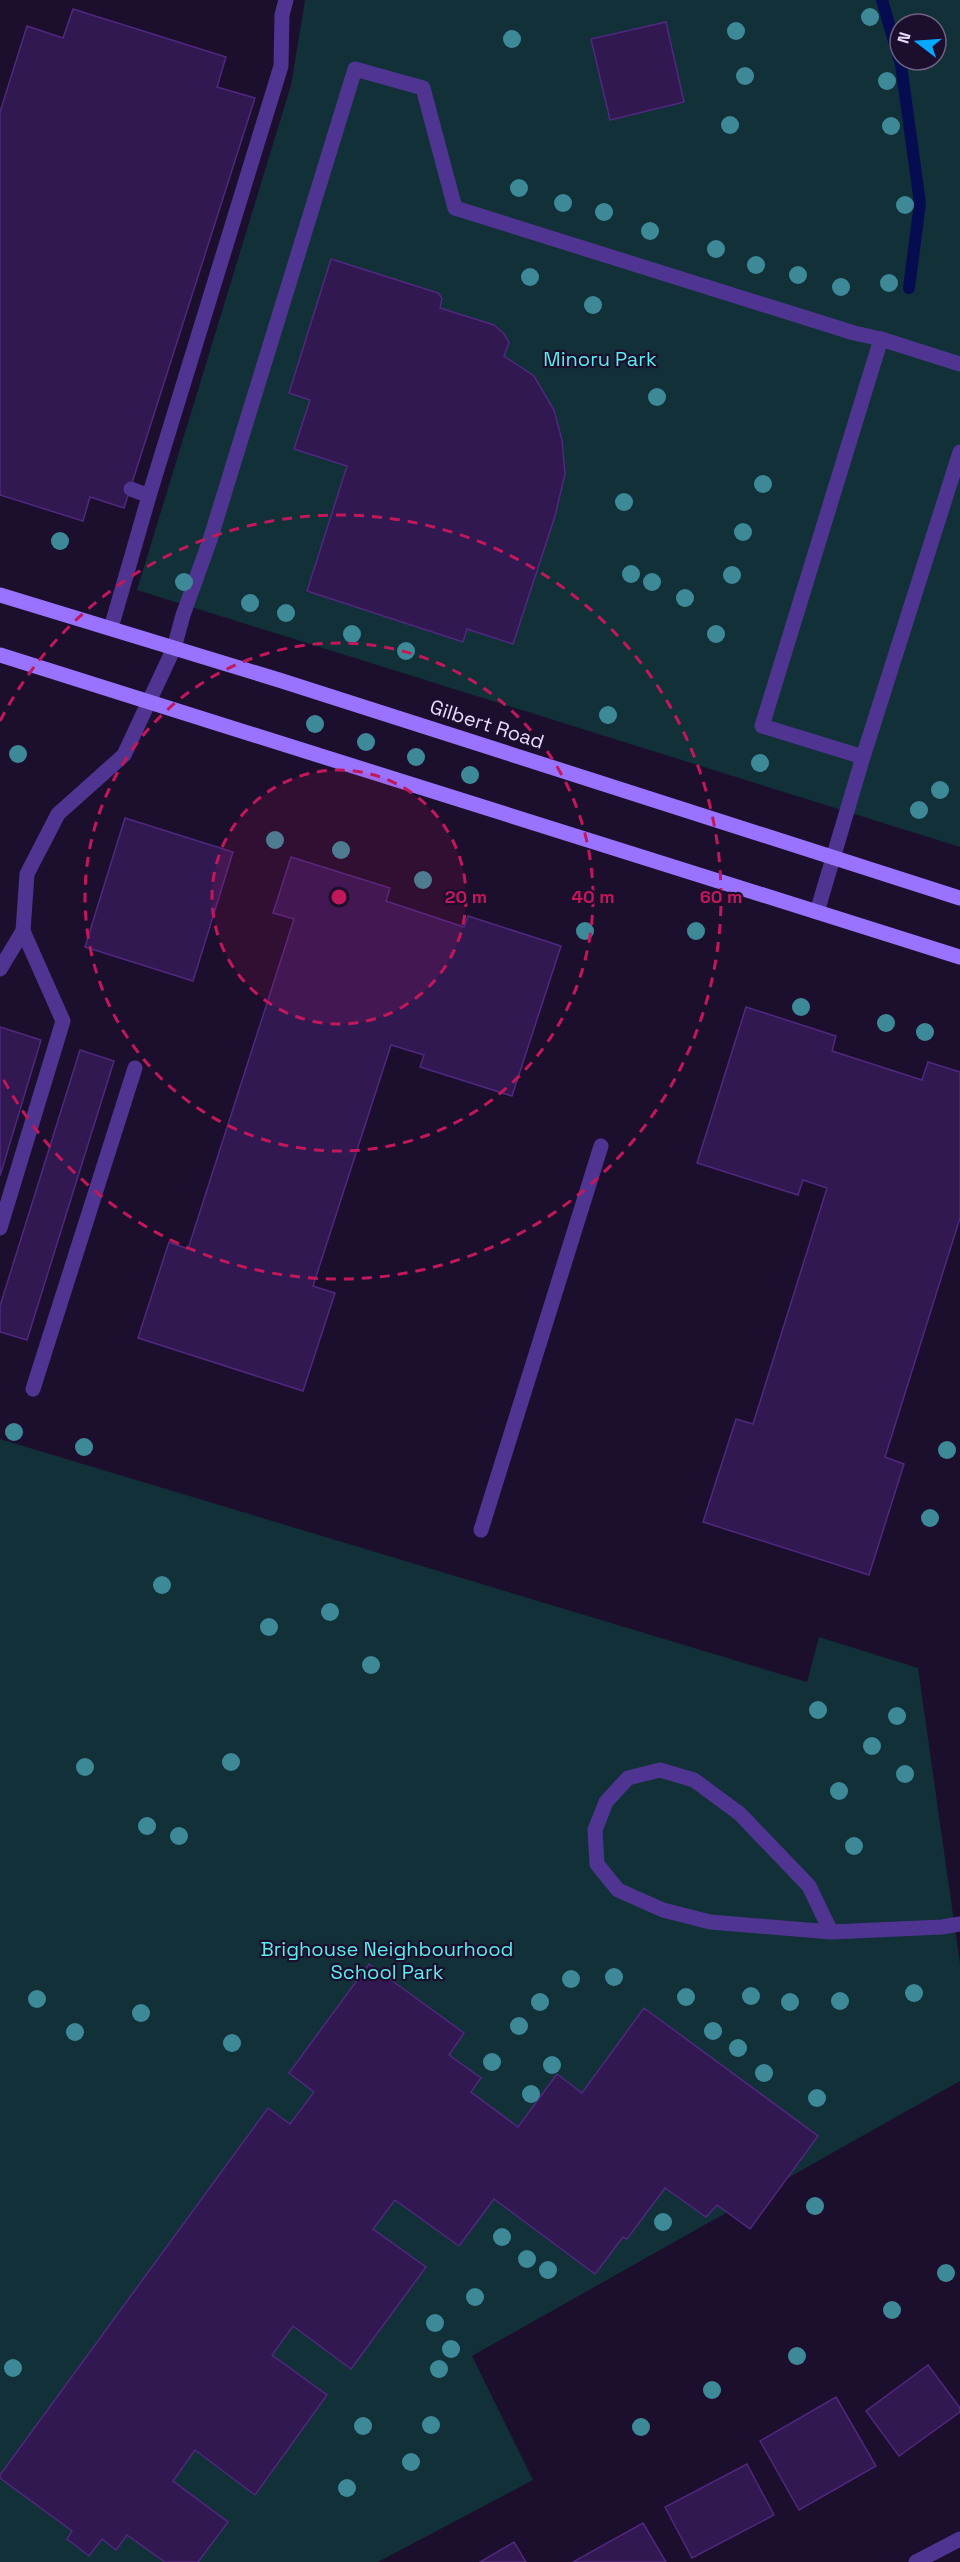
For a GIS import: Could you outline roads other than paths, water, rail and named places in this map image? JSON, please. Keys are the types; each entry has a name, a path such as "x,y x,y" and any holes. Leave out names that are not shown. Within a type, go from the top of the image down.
{"main road":[{"name":"Gilbert Road","path":"0,595 111,628 960,898"},
{"path":"0,655 960,957"}],"street":[{"path":"111,628 148,496 281,66 282,15 286,0"},
{"path":"0,969 23,931 27,874 58,814 124,755 174,648 183,615 210,540 355,69 423,88 455,208 960,364"},
{"path":"862,757 762,726 882,339"},
{"path":"817,912 835,858 862,757 960,452"},
{"path":"130,489 148,496"},
{"path":"0,1228 63,1021 23,931"},
{"path":"33,1389 135,1068"},
{"path":"481,1530 601,1146"},
{"path":"831,1932 809,1886 740,1814 694,1780 660,1770 628,1778 606,1802 595,1830 597,1864 618,1890 663,1910 710,1922 831,1932 942,1928 960,1924"},
{"path":"916,2562 960,2539"}],"waterway":[{"path":"882,0 901,65 920,203 909,288"}],"park label":[{"name":"Minoru Park","path":"600,359"},
{"name":"Brighouse Neighbourhood School Park","path":"387,1960"}]}
